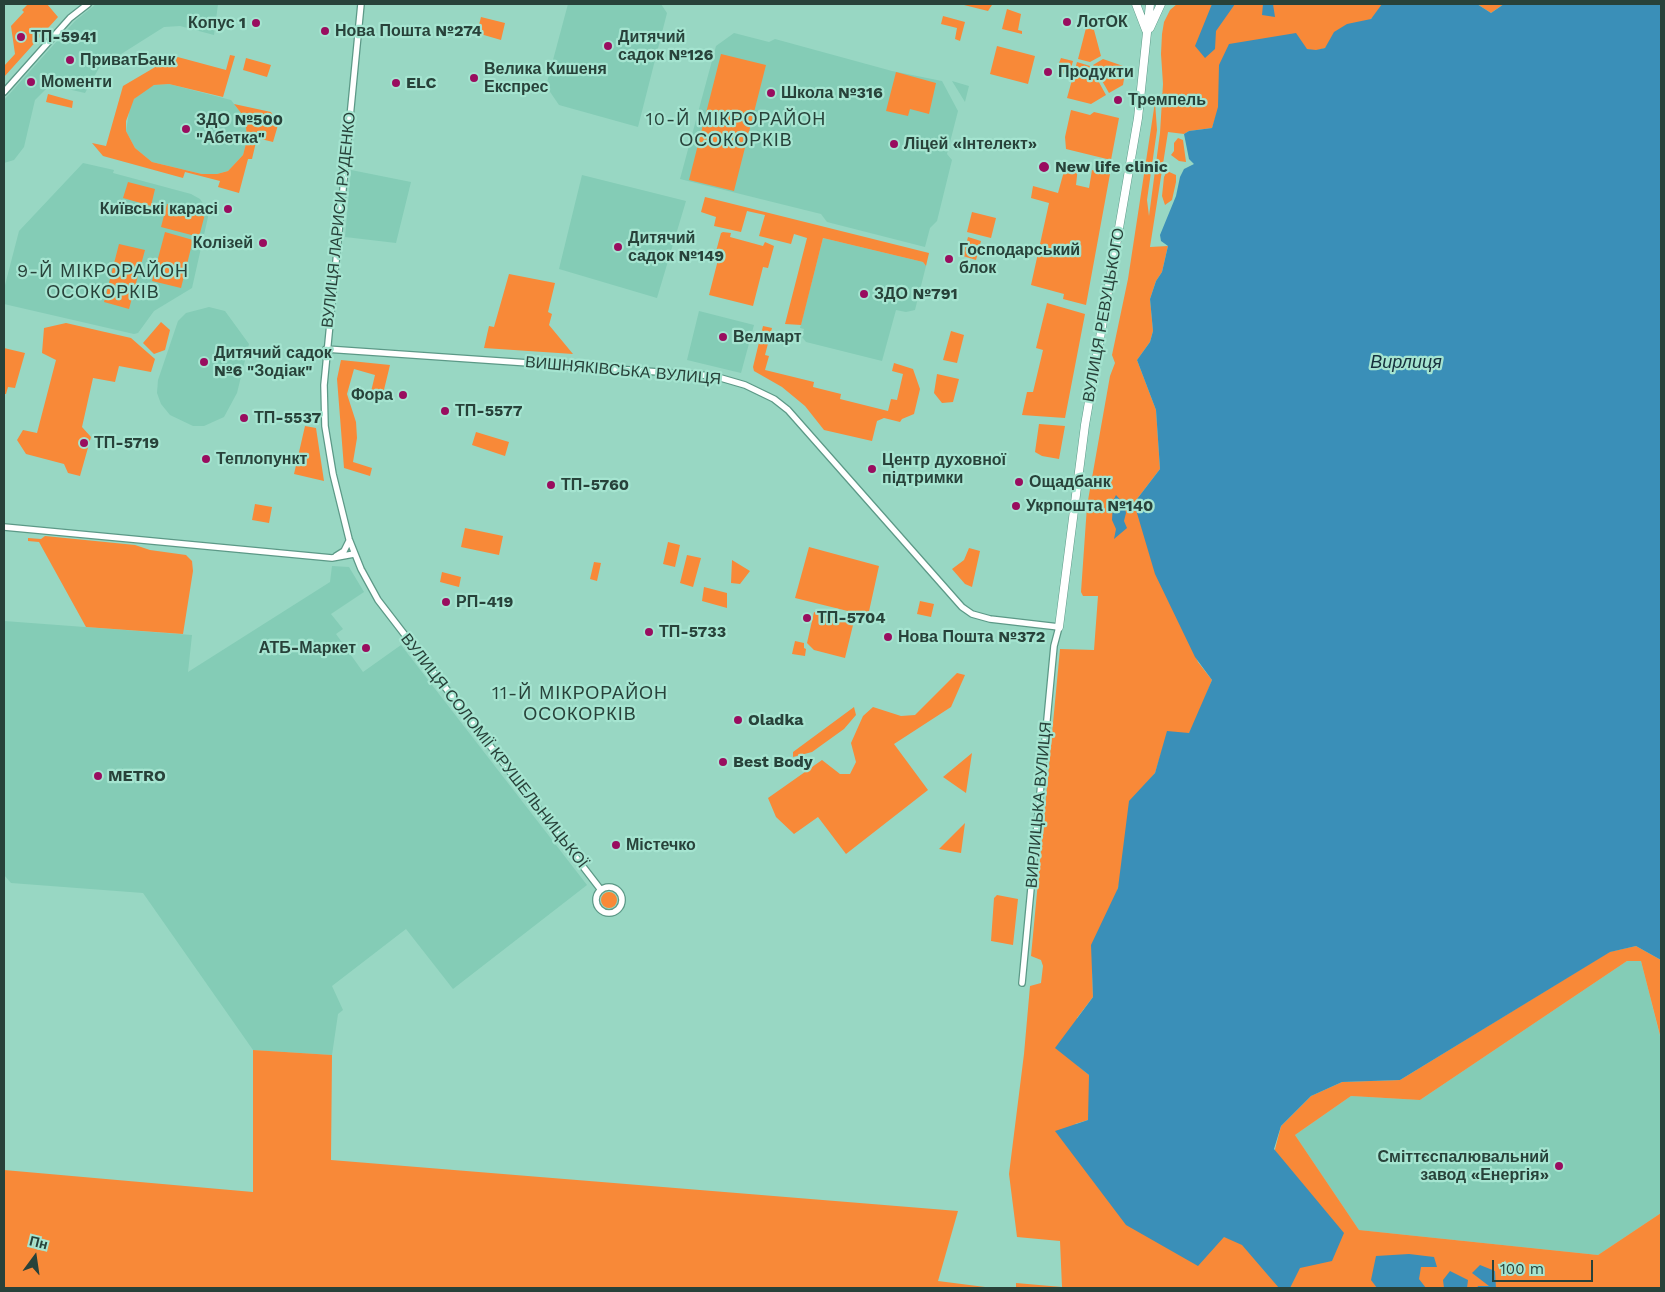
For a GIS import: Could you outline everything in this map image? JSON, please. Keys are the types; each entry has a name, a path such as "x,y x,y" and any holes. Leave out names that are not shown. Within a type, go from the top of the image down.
{"street":[{"path":"4,92 70,18 88,4"},
{"name":"ВУЛИЦЯ ЛАРИСИ РУДЕНКО","path":"354,554 336,491 325,426 323,397 326,349 361,4"},
{"path":"1136,4 1148,35"},
{"name":"ВУЛИЦЯ РЕВУЦЬКОГО","path":"1059,627 1085,425 1130,174 1148,35 1150,4"},
{"path":"1148,35 1161,4"},
{"name":"ВИШНЯКІВСЬКА ВУЛИЦЯ","path":"326,349 714,376 745,385 774,399 788,410 962,607 972,614 990,619 1059,627"},
{"path":"4,527 332,558 354,554"},
{"path":"332,558 344,551 350,541"},
{"name":"ВУЛИЦЯ СОЛОМІЇ КРУШЕЛЬНИЦЬКОЇ","path":"354,554 369,585 400,630 601,890"},
{"name":"ВИРЛИЦЬКА ВУЛИЦЯ","path":"1022,983 1053,655 1059,627"},
{"path":"610,888 620,894 622,902 618,910 610,913 599,909 597,897 601,890 610,888"}],"shaded area":[{"path":"28,4 47,4 58,17 4,77 4,66 15,54 11,26 24,12 22,10"},
{"path":"96,4 218,4 214,35 180,26 164,27 99,68 85,93 50,85 35,100 24,147 14,160 4,163 4,100 75,21"},
{"name":"Дитячий садок №126","path":"568,4 661,4 667,13 638,127 559,105 546,86"},
{"path":"960,4 984,4 992,5 988,11"},
{"path":"1177,4 1385,4 1371,19 1325,48 1315,51 1307,49 1222,98 1212,128 1189,131 1184,134 1168,132 1150,247 1168,246 1162,272 1156,281 1150,299 1153,331 1150,342 1137,360 1156,410 1160,469 1134,503 1198,662 1212,680 1204,700 1203,718 1189,733 1164,744 1155,773 1146,784 1118,888 1092,969 1093,997 1077,1018 1078,1066 1089,1075 1094,1088 1088,1120 1075,1124 1272,1161 1281,1126 1311,1096 1342,1082 1400,1080 1609,952 1636,946 1661,960 1661,1039 1641,961 1627,961 1420,1100 1351,1096 1295,1135 1359,1230 1598,1255 1661,1213 1661,1288 1016,1288 1016,1283 1062,1287 1060,1241 1017,1237 1009,1174 1024,1054 1030,986 1041,983 1043,966 1041,960 1031,956 1060,649 1094,650 1098,596 1083,596 1081,592 1087,506 1110,376 1115,363 1112,355 1128,279 1155,102 1157,130 1147,200 1149,216 1160,133 1163,84 1162,34 1164,22 1170,10"},
{"path":"1477,4 1510,4 1501,6 1491,13"},
{"path":"1007,9 1021,14 1018,30 1022,31 1022,34 1002,29"},
{"path":"943,16 965,22 960,41 955,39 957,28 941,24"},
{"path":"481,17 505,23 501,40 477,33"},
{"path":"1086,28 1094,30 1101,56 1090,62 1078,59"},
{"path":"734,33 769,42 775,39 892,71 942,81 958,111 947,154 952,160 937,221 930,228 925,247 827,222 821,214 680,179 716,46"},
{"path":"997,46 1035,56 1028,84 990,74"},
{"path":"721,54 766,65 734,191 689,180"},
{"path":"230,55 235,56 223,97 169,84 154,85 134,99 126,121 126,131 135,148 152,162 202,174 217,174 228,171 243,155 247,140 246,127 241,113 234,104 271,112 278,125 273,142 257,138 252,159 248,159 239,193 218,187 220,181 185,172 183,178 103,156 92,143 106,146 123,86 174,56 226,70"},
{"path":"246,58 271,65 267,77 243,70"},
{"path":"1061,58 1073,61 1069,75 1062,73 1064,65 1059,63"},
{"path":"1103,59 1126,67 1123,85 1109,93 1093,65"},
{"path":"1077,62 1090,66 1106,95 1091,104 1067,98"},
{"path":"896,72 936,83 929,114 910,109 908,116 886,111"},
{"path":"952,81 969,86 965,102"},
{"name":"ЗДО №500 \"Абетка\"","path":"169,84 231,100 241,113 246,127 247,140 243,155 228,171 217,174 202,174 152,162 135,148 126,131 130,106 134,99 146,89 154,85"},
{"path":"48,94 73,101 72,108 46,102"},
{"path":"1071,110 1090,115 1094,112 1119,118 1111,160 1066,149 1065,137"},
{"path":"1178,138 1183,140 1186,162 1179,161 1171,155 1174,151 1174,143"},
{"path":"83,163 114,170 113,173 191,194 200,199 206,208 208,217 192,288 154,311 138,333 134,334 4,304 4,289 19,231"},
{"path":"1066,164 1078,167 1076,185 1089,188 1092,170 1110,174 1086,305 1063,299 1064,294 1031,285 1049,203 1031,198 1033,186 1058,193"},
{"path":"351,170 411,182 396,243 345,237"},
{"path":"1167,171 1176,175 1176,182 1172,200 1165,205 1162,196 1164,177"},
{"name":"Дитячий садок №149","path":"582,175 686,201 657,298 559,269"},
{"path":"128,182 155,189 151,206 123,198"},
{"path":"705,197 929,253 926,266 923,262 823,238 801,325 785,324 807,238 794,234 791,244 759,236 765,215 747,211 741,232 714,226 716,217 701,212"},
{"path":"167,204 205,214 199,237 161,227"},
{"path":"972,212 996,218 991,238 967,232"},
{"path":"165,232 193,240 181,288 152,281"},
{"path":"721,233 731,233 730,237 763,246 765,242 774,246 768,268 763,267 753,306 709,295 719,256 715,255"},
{"path":"968,237 981,241 976,260 963,256"},
{"name":"ЗДО №791","path":"823,238 923,262 926,266 915,310 906,312 896,310 882,361 806,342 802,337 804,329 800,328"},
{"path":"119,244 145,250 129,309 104,302"},
{"path":"509,274 555,283 548,312 552,314 549,325 573,354 484,348 489,326 494,327"},
{"path":"1047,303 1085,314 1065,418 1022,415 1027,392 1033,392 1043,350 1036,348"},
{"name":"Дитячий садок №6 \"Зодіак\"","path":"209,307 225,311 249,344 237,393 224,417 204,426 193,426 170,415 161,404 157,393 158,380 178,321 186,313"},
{"path":"699,311 754,325 741,373 687,360"},
{"path":"161,322 170,330 165,350 154,354 143,343"},
{"path":"66,323 131,338 155,359 151,372 119,366 115,382 93,378 82,427 91,437 80,476 68,473 64,464 26,454 17,440 23,430 37,433 56,360 42,353 44,328"},
{"path":"763,326 772,328 765,355 769,356 765,370 814,382 813,387 841,394 840,399 888,411 891,399 897,400 903,374 892,371 894,363 913,369 920,389 914,414 902,419 900,422 884,418 877,421 872,441 824,430 805,406 782,387 754,371 753,367"},
{"path":"951,331 964,335 957,363 943,360"},
{"path":"4,348 25,353 15,388 8,387 6,394 4,394"},
{"path":"341,360 390,365 382,398 377,402 369,400 375,375 354,369 347,394 356,422 357,438 353,462 372,468 370,476 344,468 337,379"},
{"path":"937,374 959,379 953,402 942,403 934,393"},
{"path":"1039,424 1065,426 1059,459 1042,456 1035,452"},
{"path":"305,426 316,428 324,481 294,474"},
{"path":"476,432 509,442 505,456 472,445"},
{"path":"255,504 272,507 269,523 252,520"},
{"path":"465,528 503,536 499,555 461,547"},
{"path":"45,536 135,545 150,550 186,555 192,561 193,571 183,634 86,627 39,542 28,541 28,538 41,539"},
{"path":"668,542 680,545 675,567 663,564"},
{"path":"809,547 879,566 868,616 795,598"},
{"path":"969,548 980,551 972,587 965,584 952,569 964,560"},
{"path":"687,555 701,558 693,587 680,583"},
{"path":"732,560 750,571 740,584 731,583"},
{"path":"594,562 601,563 597,581 590,579"},
{"path":"332,566 349,567 364,592 331,614 343,629 336,634 363,672 401,645 587,885 453,989 406,929 332,986 343,1010 338,1014 332,1055 253,1050 143,893 11,883 4,875 4,621 192,635 188,672 330,582"},
{"path":"442,572 461,577 459,587 440,582"},
{"path":"704,587 727,593 727,608 702,601"},
{"path":"920,601 934,604 931,617 917,614"},
{"path":"814,612 854,621 845,658 814,650 807,643"},
{"path":"795,641 804,643 804,648 806,649 805,656 792,654"},
{"path":"957,673 965,675 951,707 894,744 928,790 846,854 818,817 794,834 776,817 768,798 822,760 840,774 850,774 856,762 851,743 863,716 873,707 901,716 915,715"},
{"path":"854,707 856,715 844,729 812,752 793,757 793,752"},
{"path":"972,753 966,793 943,777"},
{"path":"965,823 961,853 939,849"},
{"path":"609,892 617,900 609,908 601,900"},
{"path":"997,895 1018,899 1013,945 991,941 994,898"},
{"path":"1627,961 1641,961 1661,1040 1661,1213 1598,1255 1359,1230 1295,1135 1351,1096 1420,1100"},
{"path":"253,1050 332,1055 331,1160 958,1211 938,1281 993,1288 4,1288 4,1170 253,1192"}],"water":[{"path":"1212,4 1235,4 1216,31 1215,49 1205,58 1195,46"},
{"path":"1263,4 1273,4 1275,17 1262,15"},
{"name":"Вирлиця","path":"1382,4 1477,4 1491,13 1504,4 1661,4 1661,960 1636,946 1610,952 1400,1080 1342,1082 1311,1096 1281,1126 1274,1149 1344,1233 1332,1261 1300,1268 1290,1288 1279,1288 1242,1245 1224,1237 1198,1266 1126,1225 1055,1131 1088,1120 1089,1075 1055,1048 1093,997 1091,945 1118,888 1129,801 1155,773 1167,731 1189,733 1212,680 1195,657 1155,574 1134,503 1160,469 1156,410 1137,360 1150,342 1153,331 1150,299 1156,281 1162,272 1168,246 1161,241 1160,235 1176,196 1180,177 1184,169 1194,164 1189,159 1184,134 1189,131 1212,128 1218,107 1219,65 1229,44 1296,33 1307,49 1325,48 1334,32 1347,24 1371,19"},
{"path":"1116,495 1124,504 1126,513 1124,521 1127,528 1114,539 1116,529 1112,520 1113,501"},
{"path":"1409,1254 1434,1257 1437,1267 1421,1267 1419,1279 1426,1288 1377,1288 1371,1280 1376,1256"},
{"path":"1480,1265 1495,1271 1496,1288 1477,1288 1478,1286 1489,1286 1472,1273"},
{"path":"1450,1271 1468,1280 1467,1288 1444,1288 1443,1280"}],"place":[{"name":"ЛотОК","path":"1067,22"},
{"name":"Копус 1","path":"256,23"},
{"name":"Нова Пошта №274","path":"325,31"},
{"name":"ТП-5941","path":"21,37"},
{"name":"Дитячий садок №126","path":"608,46"},
{"name":"ПриватБанк","path":"70,60"},
{"name":"Продукти","path":"1048,72"},
{"name":"Велика Кишеня Експрес","path":"474,78"},
{"name":"Моменти","path":"31,82"},
{"name":"ELC","path":"396,83"},
{"name":"Школа №316","path":"771,93"},
{"name":"Тремпель","path":"1118,100"},
{"name":"ЗДО №500 \"Абетка\"","path":"186,129"},
{"name":"Ліцей «Інтелект»","path":"894,144"},
{"name":"New life clinic","path":"1044,167"},
{"name":"Київські карасі","path":"228,209"},
{"name":"Колізей","path":"263,243"},
{"name":"Дитячий садок №149","path":"618,247"},
{"name":"Господарський блок","path":"949,259"},
{"name":"ЗДО №791","path":"864,294"},
{"name":"Велмарт","path":"723,337"},
{"name":"Дитячий садок №6 \"Зодіак\"","path":"204,362"},
{"name":"Фора","path":"403,395"},
{"name":"ТП-5577","path":"445,411"},
{"name":"ТП-5537","path":"244,418"},
{"name":"ТП-5719","path":"84,443"},
{"name":"Теплопункт","path":"206,459"},
{"name":"Центр духовної підтримки","path":"872,469"},
{"name":"Ощадбанк","path":"1019,482"},
{"name":"ТП-5760","path":"551,485"},
{"name":"Укрпошта №140","path":"1016,506"},
{"name":"РП-419","path":"446,602"},
{"name":"ТП-5704","path":"807,618"},
{"name":"ТП-5733","path":"649,632"},
{"name":"Нова Пошта №372","path":"888,637"},
{"name":"АТБ-Маркет","path":"366,648"},
{"name":"Oladka","path":"738,720"},
{"name":"Best Body","path":"723,762"},
{"name":"METRO","path":"98,776"},
{"name":"Містечко","path":"616,845"},
{"name":"Сміттєспалювальний завод «Енергія»","path":"1559,1166"}],"district":[{"name":"10-Й МІКРОРАЙОН ОСОКОРКІВ","path":"736,130"},
{"name":"9-Й МІКРОРАЙОН ОСОКОРКІВ","path":"103,282"},
{"name":"11-Й МІКРОРАЙОН ОСОКОРКІВ","path":"580,704"}]}
